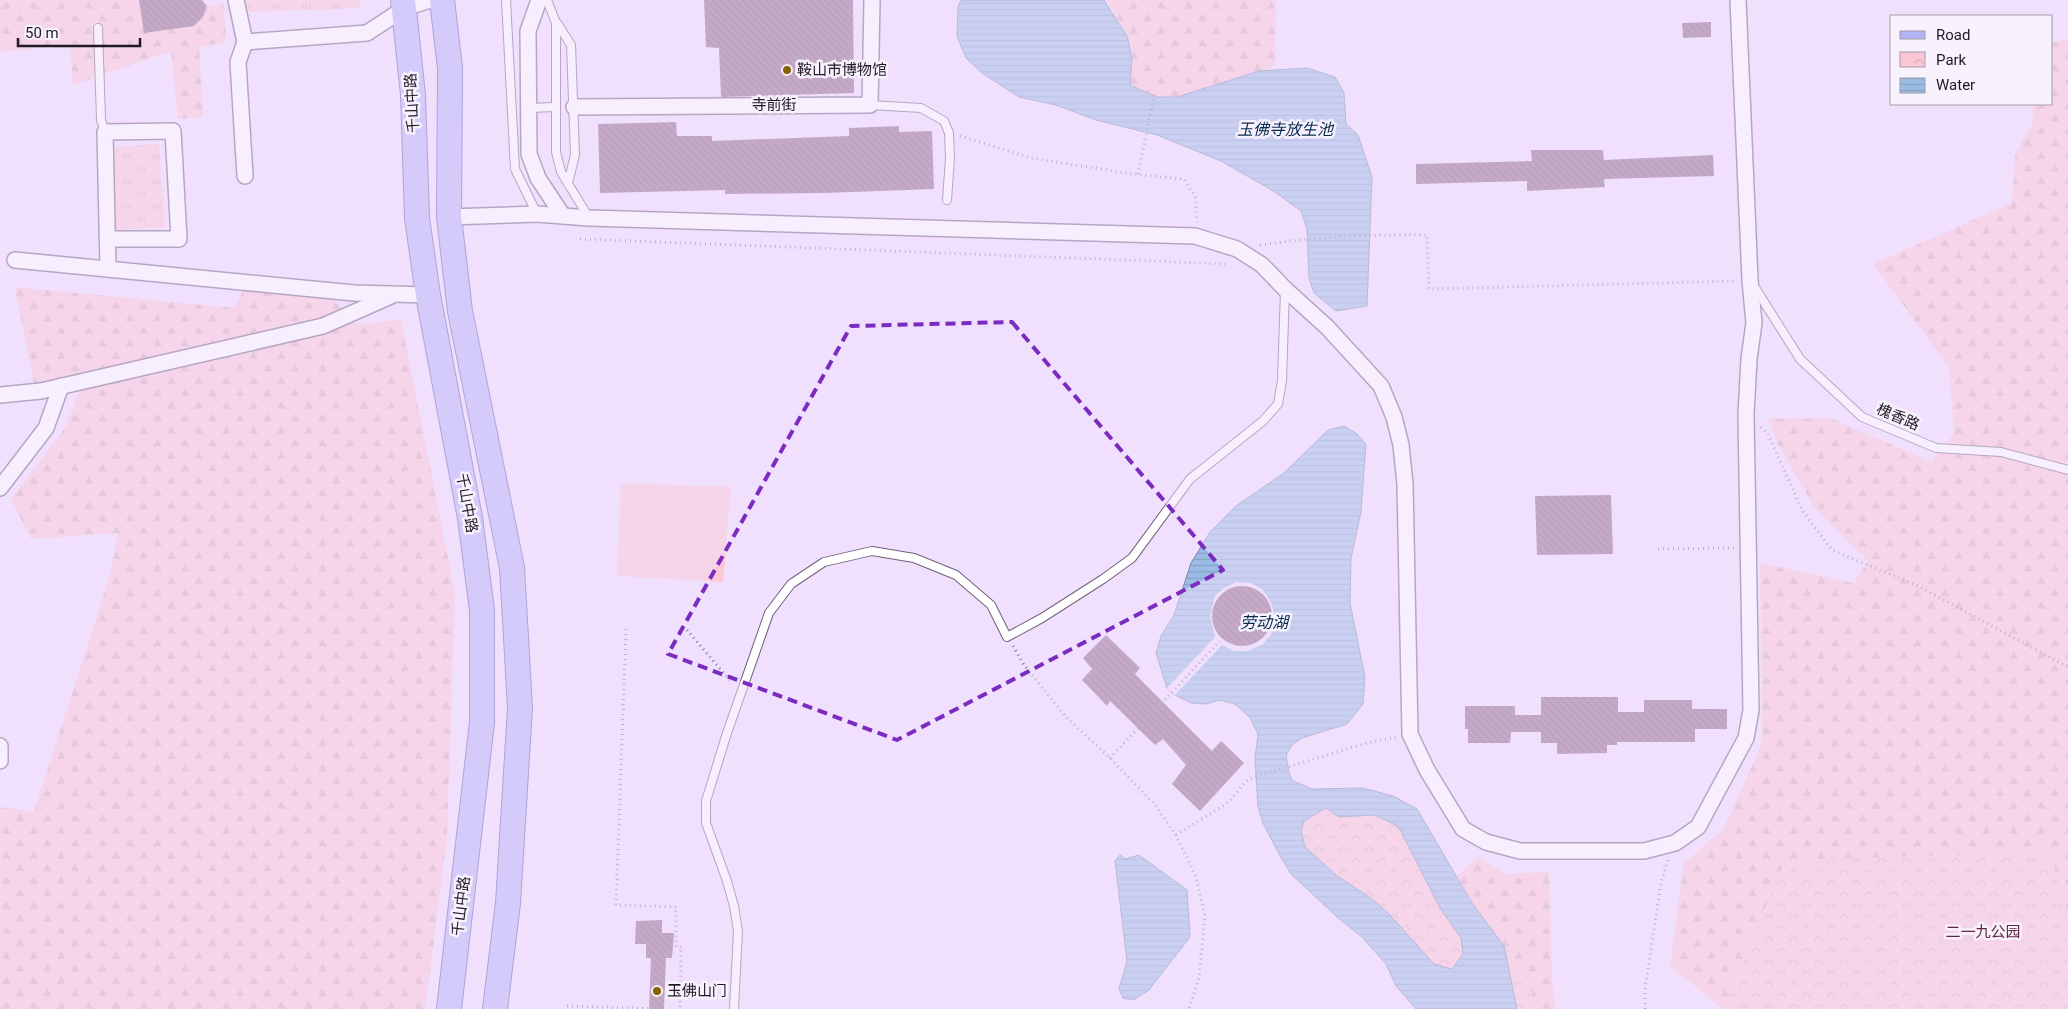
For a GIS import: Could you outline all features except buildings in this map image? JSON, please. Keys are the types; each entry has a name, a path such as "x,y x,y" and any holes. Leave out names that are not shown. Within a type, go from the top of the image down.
{"main road":[{"name":"千山中路","path":"442,0 450,68 449,217 460,311 512,568 520,708 508,903 495,1009"},
{"name":"千山中路","path":"404,4 413,95 416,218 428,295 470,518 482,610 482,722 449,1009"}],"street":[{"path":"236,0 245,42 238,62 245,176"},
{"path":"245,42 367,33 404,4 430,0"},
{"path":"539,0 528,31 529,154 538,178 563,216"},
{"path":"870,105 872,0"},
{"path":"449,217 537,214 589,218 1195,236 1237,249 1262,265 1327,327 1381,386 1394,417 1401,445 1405,484 1410,734 1427,770 1462,829 1486,842 1520,851 1644,852 1675,843 1698,827 1746,738 1751,710 1746,414 1749,359 1754,323 1750,280 1738,0"},
{"name":"寺前街","path":"574,106 870,105"},
{"path":"107,239 179,239 173,131 105,132 107,239 108,269"},
{"path":"15,260 354,293 428,295"},
{"path":"0,395 61,386 323,326 394,294"},
{"path":"0,488 46,428 61,386"},
{"path":"0,746 0,760"}],"lane":[{"path":"506,0 515,169 537,214"},
{"path":"547,0 556,23 571,45 575,155 568,183"},
{"path":"556,23 556,152 561,172 589,218"},
{"path":"98,28 100,120 105,132"},
{"path":"870,105 920,108 944,121 949,133 950,158 947,200"},
{"path":"528,108 555,107"},
{"name":"槐香路","path":"1750,280 1800,359 1862,417 1936,448 2001,452 2068,470"},
{"path":"734,1009 738,931 727,881 706,823 706,801 769,613 791,584 824,562 872,551 914,558 956,575 991,605 1007,637 1042,618 1132,558 1190,479 1263,422 1278,404 1282,381 1285,289"}],"path":[{"path":"1138,174 1155,91"},
{"path":"949,133 1031,158 1184,179 1196,198 1198,218 1195,236"},
{"path":"1237,249 1296,240 1376,235 1427,235 1429,289 1750,280"},
{"path":"580,240 1232,264"},
{"path":"1746,414 1768,434 1802,510 1832,550 1918,586 2068,667"},
{"path":"1658,549 1748,547"},
{"path":"626,629 616,905 676,907 676,947 681,947 680,1009"},
{"path":"687,630 741,693"},
{"path":"1007,637 1024,665 1066,716 1155,805 1176,835 1196,877 1205,916 1199,978 1189,1009"},
{"path":"1110,758 1220,640"},
{"path":"1176,835 1229,802 1248,779 1367,743 1410,734"},
{"path":"1645,1009 1645,989 1661,883 1675,843"},
{"path":"567,1006 662,1009"}],"highlighted area":[{"path":"1012,322 1223,570 897,740 668,654 851,326"}],"green space":[{"path":"0,0 140,0 144,19 224,3 226,42 199,47 203,117 178,119 171,51 73,85 70,45 0,52"},
{"path":"244,0 359,0 362,8 246,12"},
{"path":"1107,0 1276,0 1275,66 1177,97 1156,97 1130,85 1133,51"},
{"path":"2068,39 2068,1009 1723,1009 1670,966 1684,863 1723,830 1762,744 1760,563 1854,583 1868,561 1814,507 1777,443 1768,419 1830,418 1932,462 1954,433 1949,367 1873,264 2012,203 2015,155 2034,120 2032,105 2053,105 2053,43"},
{"path":"159,144 165,227 116,230 110,147"},
{"path":"15,287 234,308 245,287 325,292 358,325 401,319 455,593 447,838 425,1009 0,1009 0,807 34,812 110,575 118,533 31,539 11,499 65,428 84,380 34,383"},
{"path":"621,483 731,487 723,582 617,576"},
{"path":"1326,808 1339,817 1375,815 1398,826 1440,908 1461,938 1463,954 1452,969 1434,964 1389,914 1372,899 1336,875 1305,847 1301,831 1304,821"},
{"name":"二一九公园","path":"2050,851 2068,917 2068,1009 1723,1009 1785,861"},
{"path":"1477,857 1507,874 1549,872 1552,977 1555,1009 1522,1009 1472,903 1457,876"},
{"path":"1532,972 1532,1009 1417,1009"}],"water":[{"name":"玉佛寺放生池","path":"961,0 1104,0 1127,36 1132,57 1130,85 1156,97 1177,97 1259,71 1307,68 1335,77 1344,93 1346,124 1358,135 1372,177 1367,306 1336,311 1314,293 1309,278 1307,229 1301,211 1275,192 1221,161 1157,135 1096,120 1056,105 1019,97 982,73 966,58 957,36 958,6"},
{"name":"劳动湖","path":"1344,426 1356,433 1366,444 1361,512 1351,558 1350,603 1365,677 1363,704 1347,724 1302,738 1293,744 1286,755 1289,773 1293,781 1312,789 1363,788 1393,796 1417,809 1472,903 1504,946 1517,1009 1416,1009 1396,986 1386,964 1362,937 1337,917 1291,874 1279,854 1263,823 1258,807 1255,758 1258,734 1250,718 1235,704 1219,700 1206,704 1191,703 1175,695 1167,688 1156,653 1161,636 1174,615 1191,563 1210,532 1236,506 1284,473 1328,430","holes":["1326,808 1339,817 1374,815 1398,826 1440,908 1461,938 1463,954 1452,969 1434,964 1389,914 1372,899 1336,875 1305,847 1301,831 1304,821"]},
{"path":"1120,855 1125,859 1139,855 1187,890 1190,937 1148,991 1133,1000 1123,998 1119,989 1127,961 1115,861"}],"pier":[{"path":"1236,582 1251,583 1263,590 1272,604 1275,621 1271,635 1262,645 1248,651 1234,651 1222,645 1175,695 1167,688 1215,637 1210,616 1215,596 1224,588"}],"place":[{"name":"鞍山市博物馆","path":"787,70"},
{"name":"玉佛山门","path":"657,991"}]}
